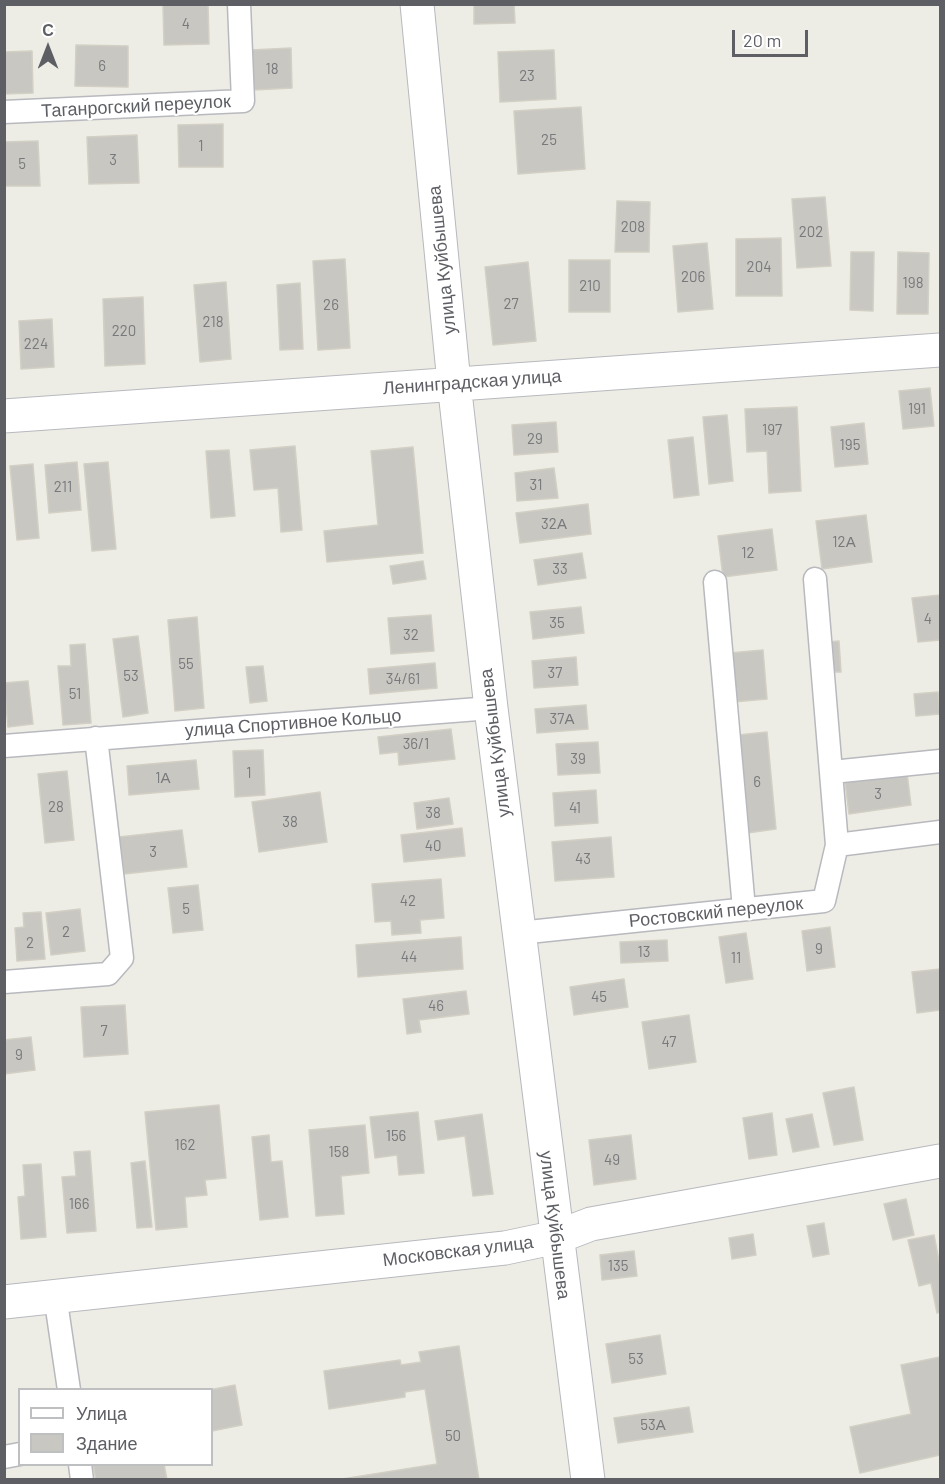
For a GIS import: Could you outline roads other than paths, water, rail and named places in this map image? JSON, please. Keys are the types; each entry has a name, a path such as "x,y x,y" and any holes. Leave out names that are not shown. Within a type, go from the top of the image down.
{"street":[{"name":"Таганрогский переулок","path":"4,112 243,101 239,4"},
{"name":"улица Куйбышева","path":"417,4 454,383 491,708 588,1479"},
{"name":"Ленинградская улица","path":"4,416 940,350"},
{"path":"815,579 837,845 940,832"},
{"path":"715,582 744,909"},
{"name":"улица Спортивное Кольцо","path":"4,746 491,708"},
{"path":"4,982 108,974 122,958 96,738"},
{"path":"832,772 940,761"},
{"name":"Ростовский переулок","path":"519,933 824,901 837,845"},
{"name":"Московская улица","path":"4,1302 505,1248 558,1237 591,1224 940,1161"},
{"path":"55,1295 69,1388"}]}
